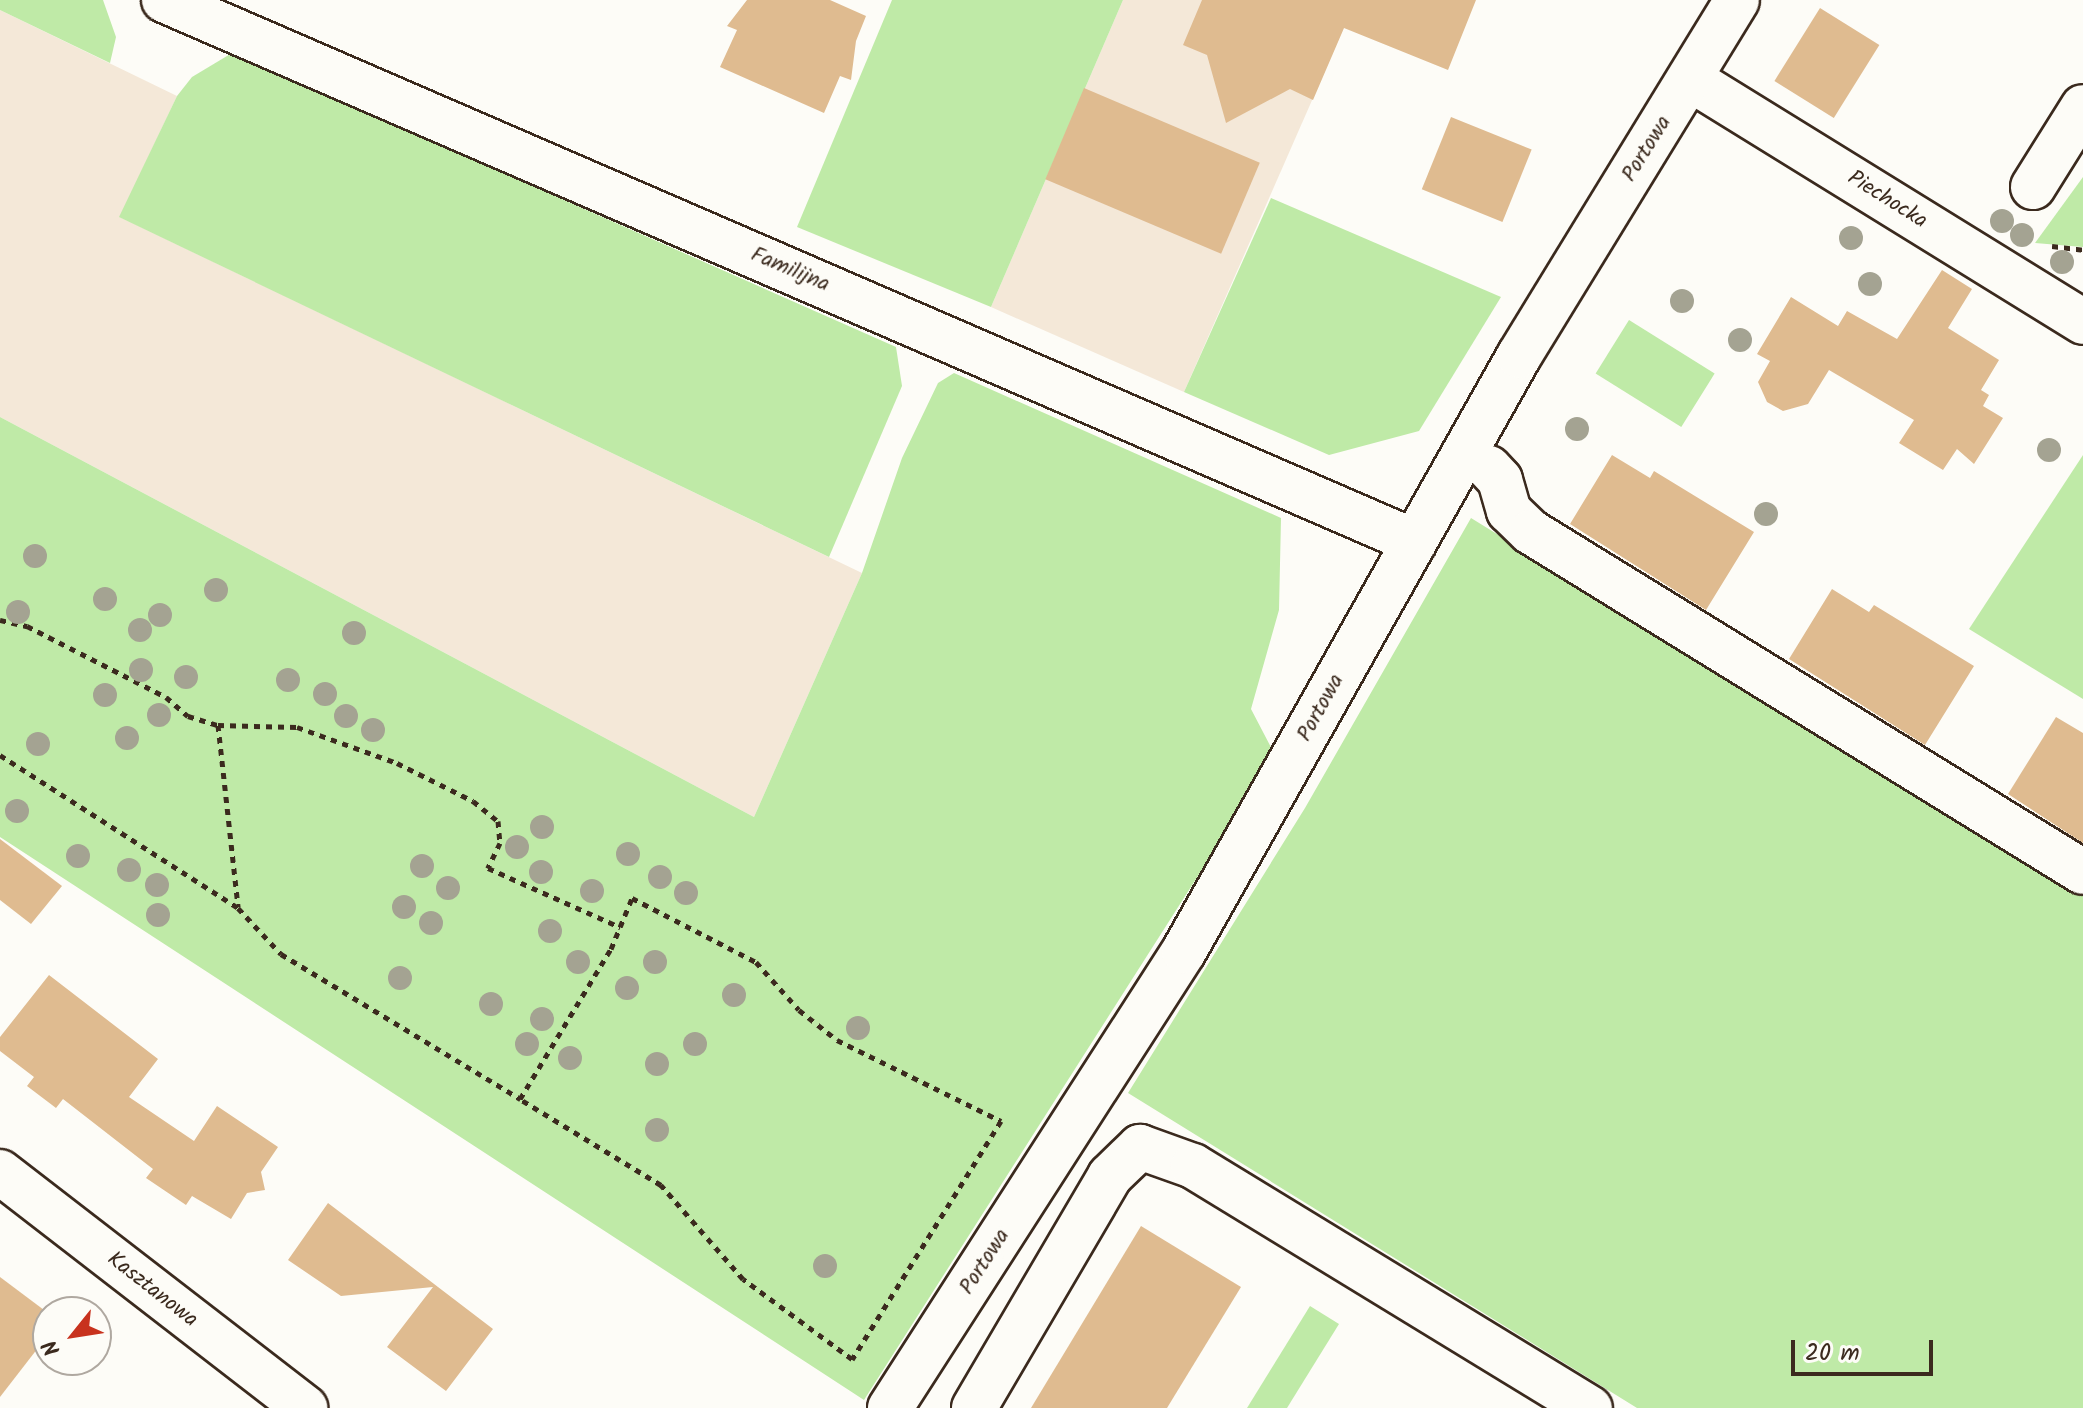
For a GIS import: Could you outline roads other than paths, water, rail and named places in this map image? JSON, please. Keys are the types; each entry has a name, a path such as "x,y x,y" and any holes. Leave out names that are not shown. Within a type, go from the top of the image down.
{"street":[{"name":"Familijna","path":"164,0 1415,542"},
{"name":"Portowa","path":"890,1408 1184,951 1519,356 1737,0"},
{"name":"Piechocka","path":"1690,79 2083,322"},
{"path":"2033,187 2083,107"},
{"path":"1489,468 1500,480 1509,511 1531,532 2083,872"},
{"path":"974,1408 1110,1176 1140,1147 1193,1166 1590,1408"},
{"name":"Kasztanowa","path":"0,1172 305,1408"}]}
